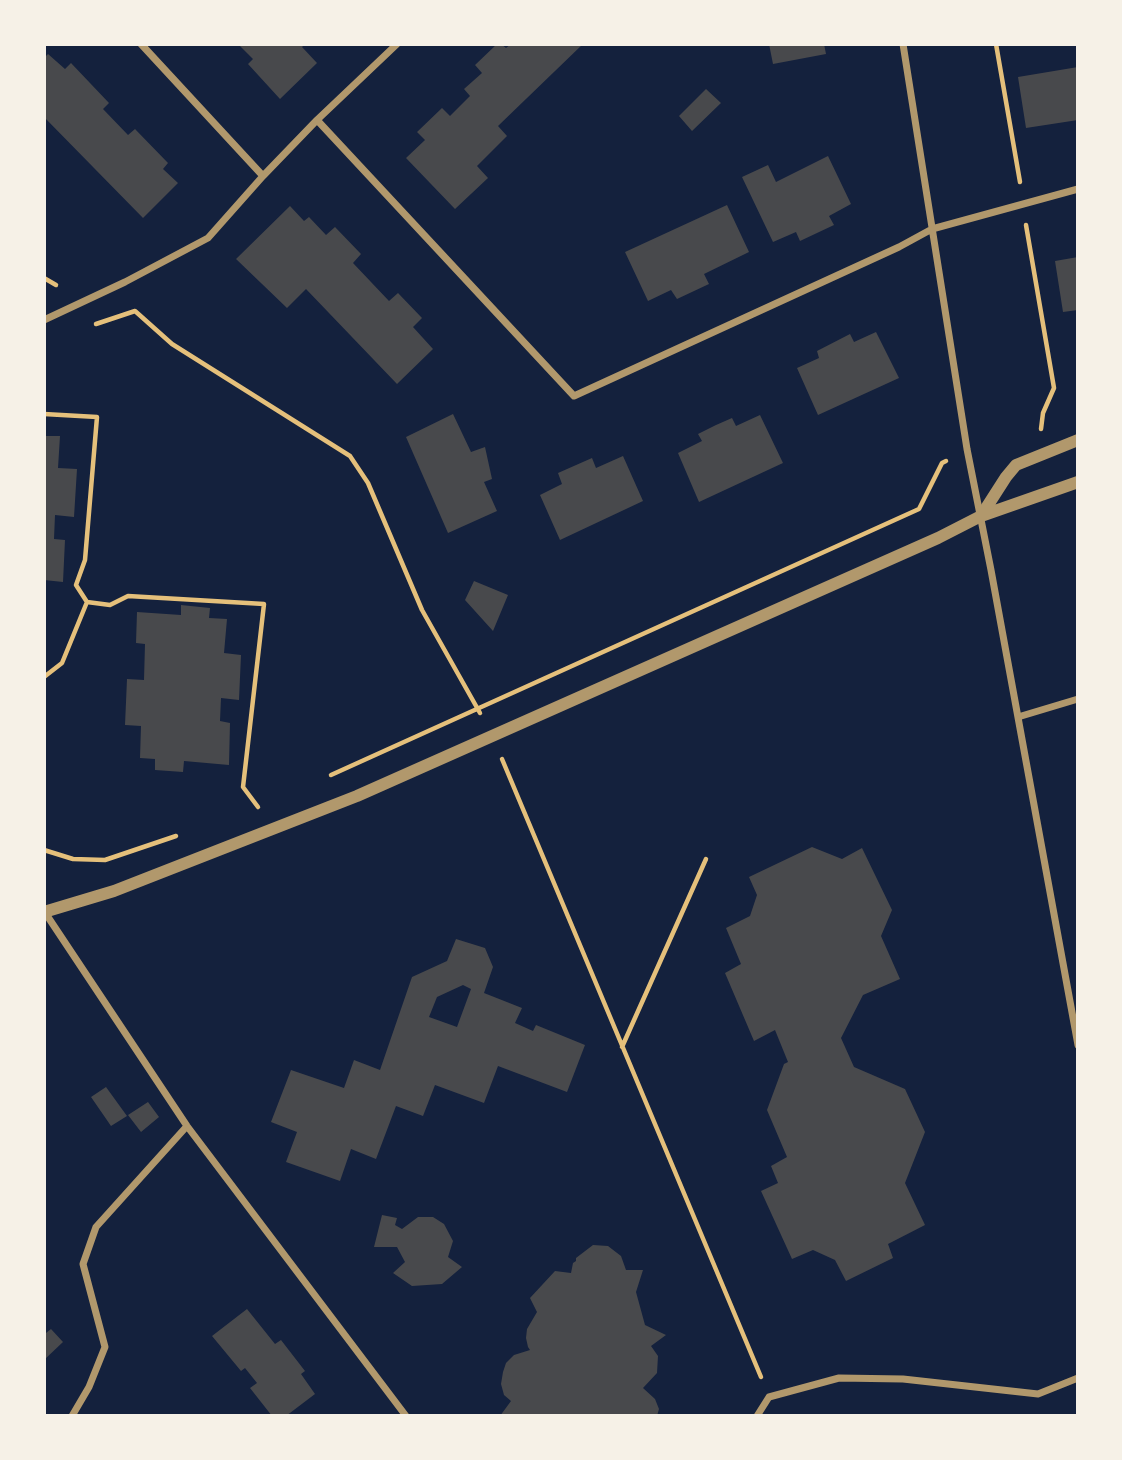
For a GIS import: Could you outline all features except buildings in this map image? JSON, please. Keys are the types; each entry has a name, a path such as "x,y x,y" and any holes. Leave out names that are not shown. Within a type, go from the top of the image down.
{"street":[{"path":"141,44 263,176"},
{"path":"44,320 125,282 208,238 317,120 397,44"},
{"path":"903,44 967,449 1078,1045"},
{"path":"317,120 574,396 887,253 932,229 1078,189"},
{"path":"981,516 1016,466 1078,440"},
{"path":"406,1416 187,1126 44,912 114,891 357,796 981,516 1078,482"},
{"path":"1018,717 1078,699"},
{"path":"72,1416 89,1388 105,1347 83,1264 96,1227 187,1126"},
{"path":"757,1416 769,1397 839,1378 903,1378 1038,1394 1078,1378"}],"path":[{"path":"996,44 1054,388 1043,413 1041,430 1046,452"},
{"path":"44,278 56,285"},
{"path":"86,328 135,311 172,344 350,456 368,483 422,610 492,736 769,1397"},
{"path":"44,414 97,417 85,560 76,585 87,602 110,606 128,596 264,604 243,787 258,808"},
{"path":"319,780 919,509 942,463 967,449"},
{"path":"44,677 62,663 87,602"},
{"path":"44,850 73,859 105,860 182,834"},
{"path":"621,1048 706,859"}]}
